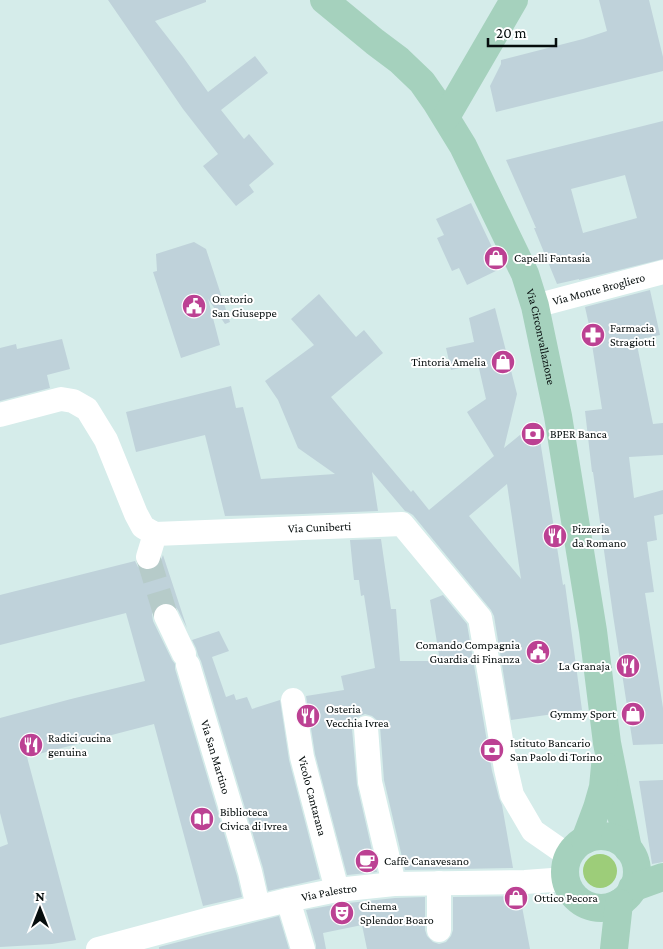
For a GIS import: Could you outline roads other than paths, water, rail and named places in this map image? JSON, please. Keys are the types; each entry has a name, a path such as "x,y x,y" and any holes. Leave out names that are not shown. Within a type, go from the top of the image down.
{"main road":[{"name":"Via Circonvallazione","path":"324,0 399,60 422,82 463,146 525,274 535,306 558,416 592,631 607,742"},
{"path":"446,117 514,0"},
{"path":"607,742 603,787 598,808 573,858 568,886 573,895 582,902 590,906 604,907 629,876 663,861"},
{"path":"607,742 629,876 614,949"},
{"path":"573,858 596,837 608,837 620,842 629,876"},
{"path":"629,876 663,877"}],"street":[{"name":"Via Monte Brogliero","path":"535,306 663,272"},
{"path":"0,415 61,399 73,400 87,409 106,440 143,527 155,534 148,557"},
{"name":"Via Cuniberti","path":"155,534 402,524 480,618 512,795 533,831 573,858"},
{"name":"Via San Martino","path":"166,616 186,660 250,872 258,907"},
{"name":"Vicolo Cantarana","path":"293,700 302,757 338,890"},
{"path":"366,728 370,782 394,884"},
{"name":"Via Palestro","path":"112,943 258,907 338,890 394,884 526,882 573,858"},
{"path":"438,883 439,930"},
{"path":"288,900 302,949"}],"tunnel":[{"path":"148,557 166,616"}],"place":[{"name":"Capelli Fantasia","path":"496,258"},
{"name":"Oratorio San Giuseppe","path":"194,306"},
{"name":"Farmacia Stragiotti","path":"593,335"},
{"name":"Tintoria Amelia","path":"503,362"},
{"name":"BPER Banca","path":"533,434"},
{"name":"Pizzeria da Romano","path":"555,536"},
{"name":"Comando Compagnia Guardia di Finanza","path":"538,652"},
{"name":"La Granaja","path":"628,666"},
{"name":"Gymmy Sport","path":"633,714"},
{"name":"Osteria Vecchia Ivrea","path":"308,716"},
{"name":"Radici cucina genuina","path":"31,745"},
{"name":"Istituto Bancario San Paolo di Torino","path":"492,750"},
{"name":"Biblioteca Civica di Ivrea","path":"202,819"},
{"name":"Caffè Canavesano","path":"367,861"},
{"name":"Ottico Pecora","path":"516,898"},
{"name":"Cinema Splendor Boaro","path":"342,913"}]}
